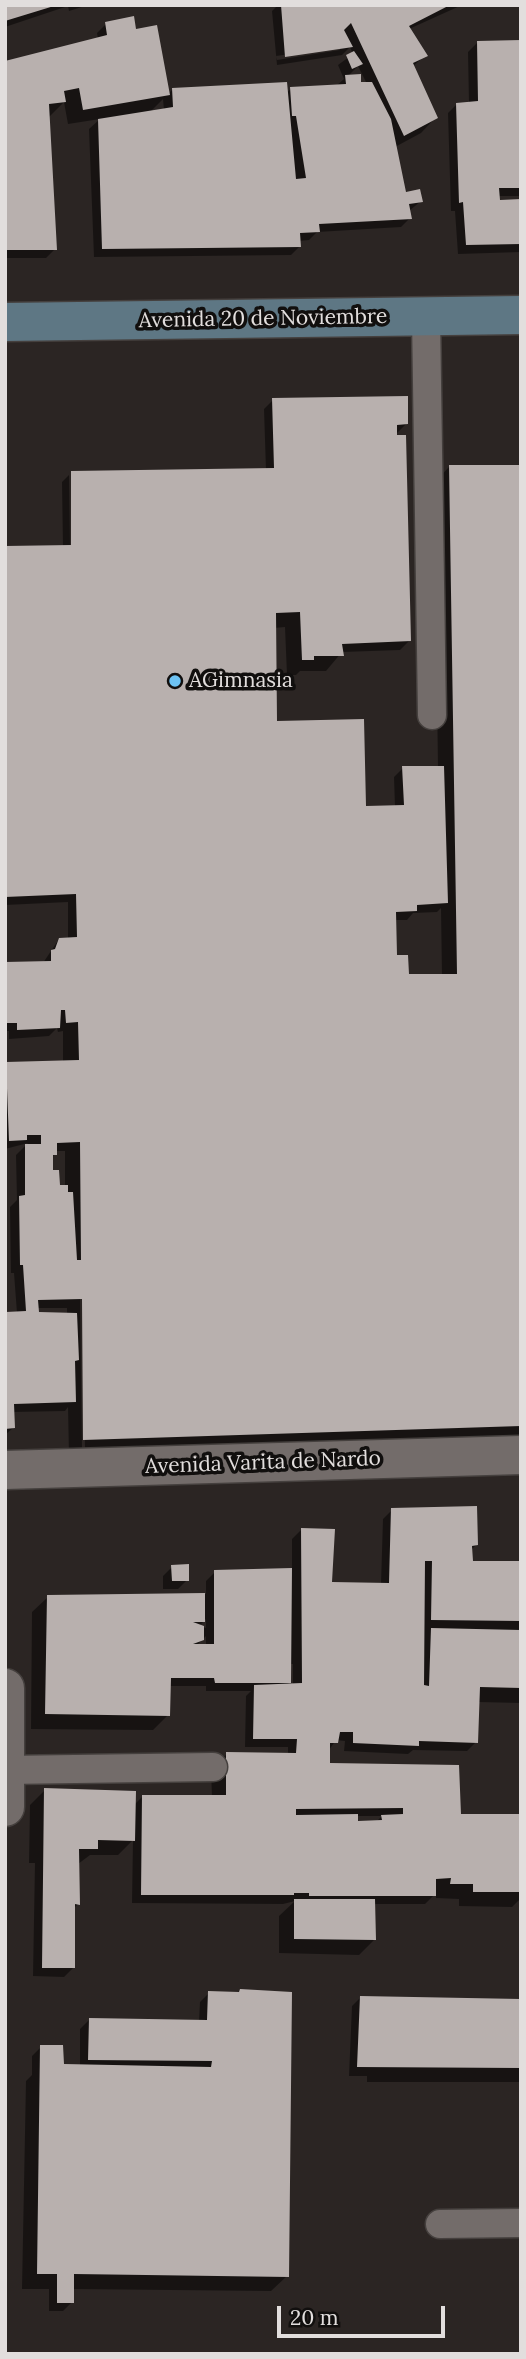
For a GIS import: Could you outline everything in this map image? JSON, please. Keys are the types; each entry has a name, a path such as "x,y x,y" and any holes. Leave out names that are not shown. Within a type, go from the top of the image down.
{"main road":[{"name":"Avenida 20 de Noviembre","path":"5,322 521,315"}],"street":[{"name":"Avenida Varita de Nardo","path":"5,1470 521,1455"},
{"path":"5,1688 5,1807"}],"lane":[{"path":"426,316 432,715"},
{"path":"6,1770 213,1767"},
{"path":"440,2224 521,2223"}],"building":[{"path":"5,5 54,5 54,6 5,21"},
{"path":"281,5 450,5 409,26 428,56 413,63 438,118 404,136 351,23 344,30 353,47 285,57"},
{"path":"134,16 136,29 157,25 170,95 83,110 79,88 64,91 66,102 49,104 57,250 5,250 5,61 107,35 105,22"},
{"path":"521,40 521,188 499,188 500,200 521,199 521,244 466,245 463,202 459,203 456,103 478,101 477,41"},
{"path":"354,51 363,64 352,69 346,55"},
{"path":"361,74 361,82 372,82 391,119 406,192 420,189 423,202 409,204 412,219 319,224 320,232 300,233 301,247 102,249 98,119 173,107 172,88 287,82 296,179 306,178 296,116 292,116 290,87 346,84 345,75"},
{"path":"408,396 408,424 397,425 397,435 406,435 411,641 342,644 344,656 314,656 314,660 302,660 300,612 276,613 277,721 364,719 366,806 404,805 402,766 444,766 448,903 417,905 417,911 396,912 397,955 408,955 409,974 457,974 449,465 521,465 521,1426 83,1440 82,1299 38,1300 39,1312 77,1313 79,1360 75,1361 76,1402 14,1404 15,1428 5,1429 6,1312 26,1311 23,1265 20,1265 19,1196 25,1195 25,1144 41,1144 41,1135 27,1135 27,1140 9,1141 6,1062 79,1060 78,1022 66,1023 65,1010 61,1010 60,1028 17,1030 17,1023 5,1023 5,962 51,961 51,950 55,949 59,938 77,937 76,894 5,897 5,546 71,545 71,471 274,468 272,398","holes":["80,1142 81,1260 77,1260 73,1192 68,1192 68,1185 60,1185 59,1170 53,1170 53,1155 57,1155 57,1143"]},
{"path":"477,1506 478,1545 472,1546 473,1561 521,1561 521,1621 431,1620 432,1561 425,1561 424,1685 429,1686 431,1628 521,1630 521,1688 480,1687 478,1743 419,1741 419,1746 353,1743 353,1732 340,1732 338,1743 330,1743 330,1763 459,1765 461,1814 521,1814 521,1892 473,1892 473,1884 450,1884 451,1878 436,1879 436,1896 309,1896 309,1893 141,1895 142,1795 226,1795 226,1752 296,1753 297,1739 253,1739 254,1685 302,1683 301,1528 335,1529 332,1582 389,1583 391,1508","holes":["403,1808 403,1814 381,1815 382,1820 358,1821 358,1814 296,1815 296,1809"]},
{"path":"189,1564 189,1581 172,1581 171,1565"},
{"path":"292,1568 291,1683 215,1683 214,1678 171,1678 170,1716 45,1714 47,1595 205,1593 205,1622 193,1622 204,1626 204,1640 193,1644 214,1644 214,1570"},
{"path":"44,1788 136,1791 135,1841 98,1840 98,1849 79,1849 80,1905 75,1904 75,1968 42,1968"},
{"path":"294,1899 375,1899 376,1940 294,1939"},
{"path":"240,1989 292,1992 289,2277 74,2274 74,2303 57,2303 57,2274 37,2274 40,2045 63,2045 64,2064 211,2067 212,2061 88,2060 89,2018 207,2020 208,1991 239,1992"},
{"path":"360,1996 521,1999 521,2068 357,2067"}],"place":[{"name":"AGimnasia","path":"175,681"}]}
